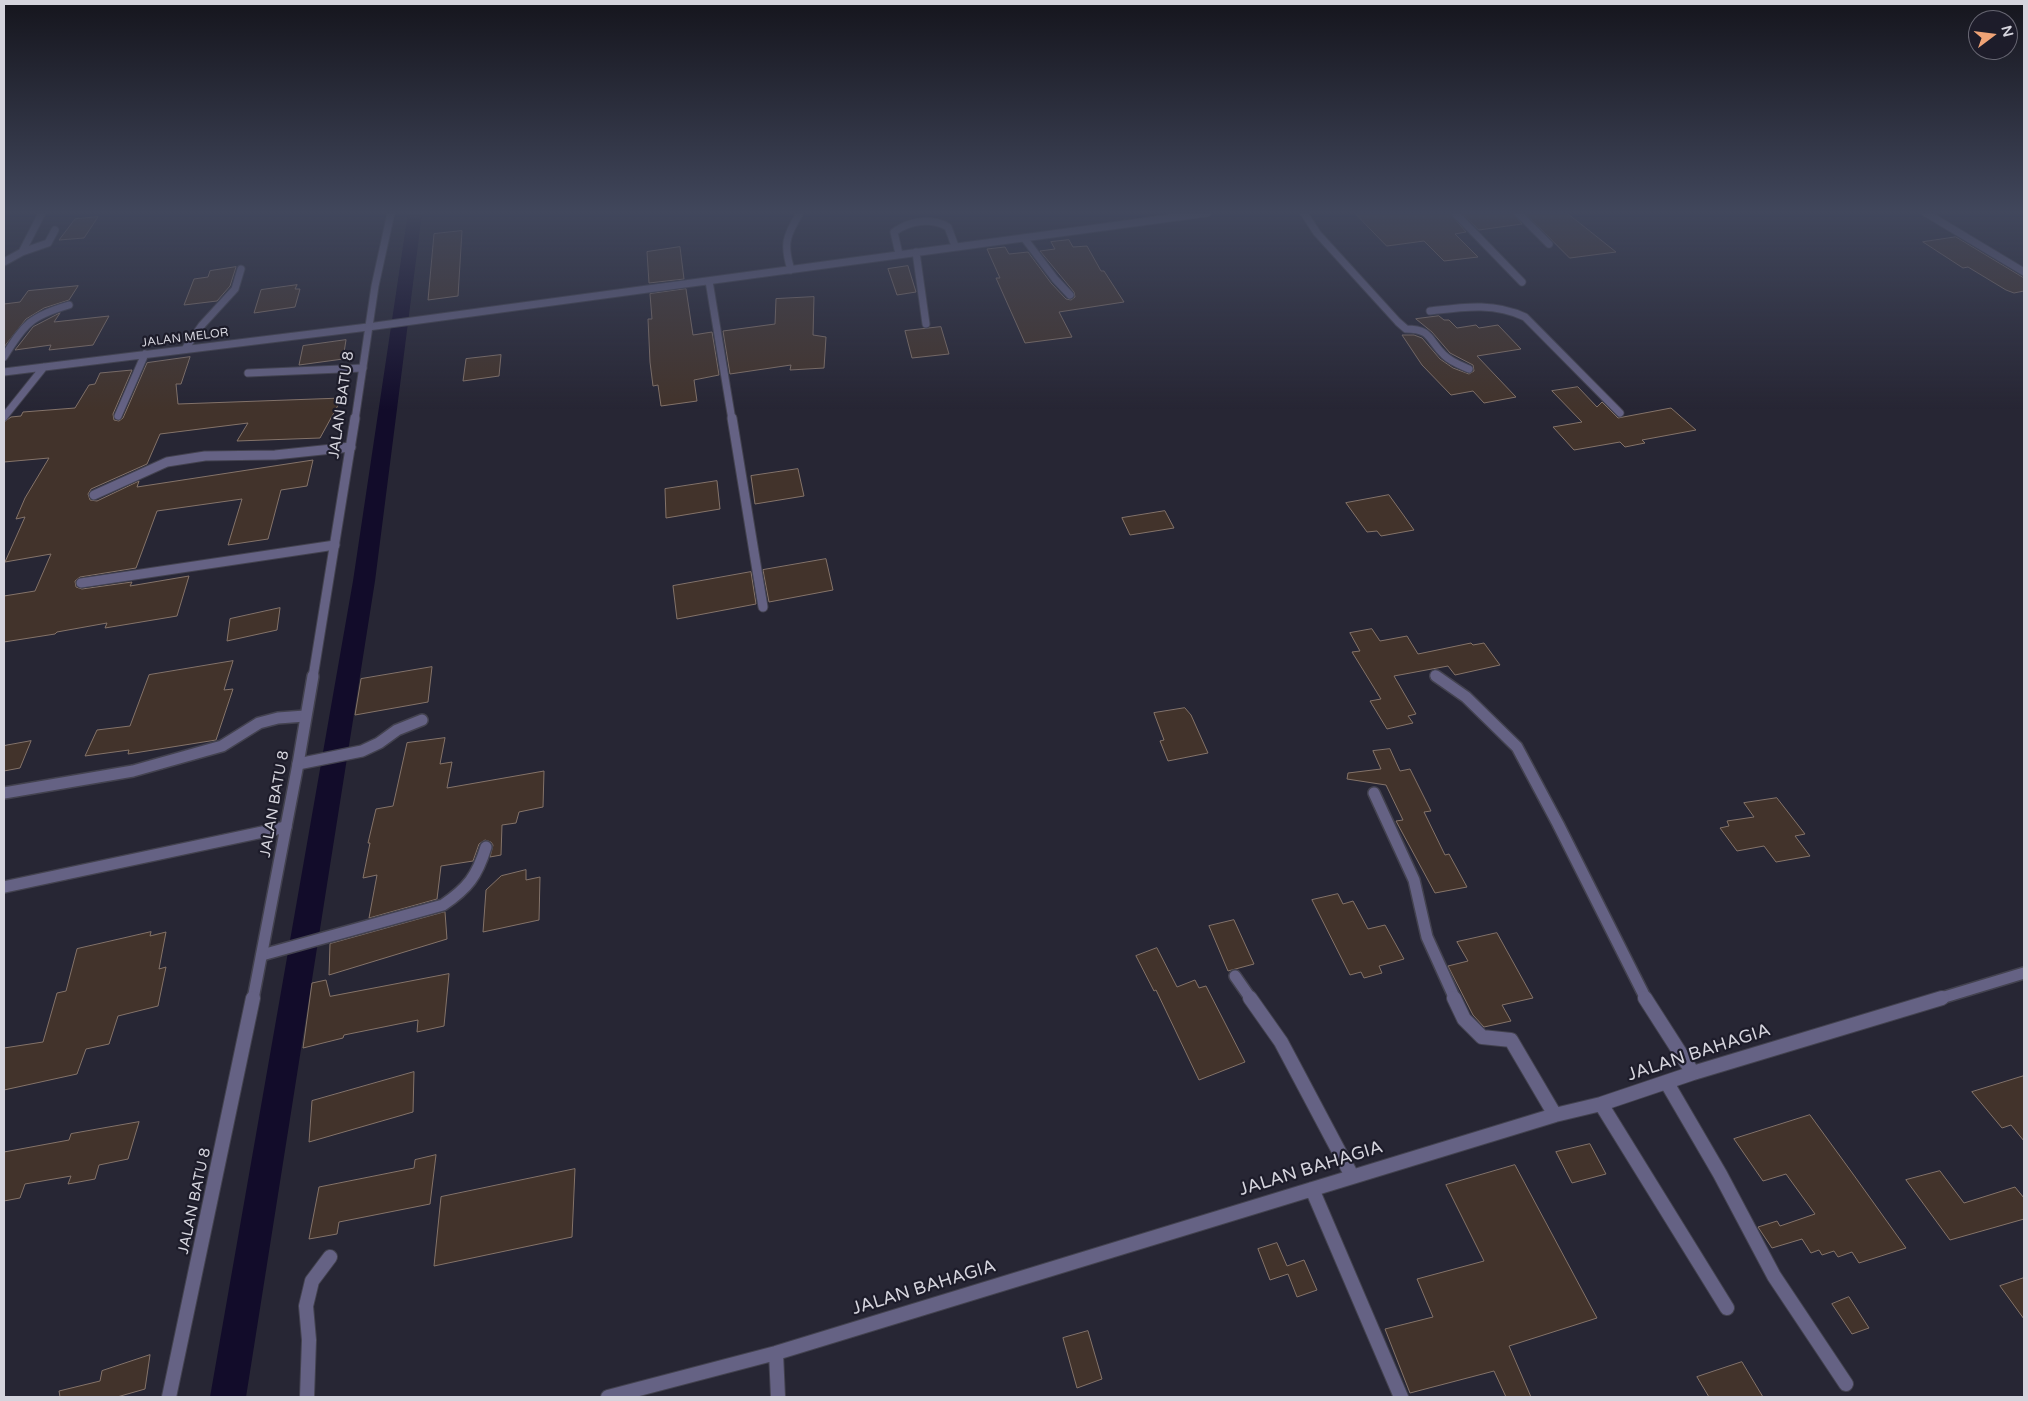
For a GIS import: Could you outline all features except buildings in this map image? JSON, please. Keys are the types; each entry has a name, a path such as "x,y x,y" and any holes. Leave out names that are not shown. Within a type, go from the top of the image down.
{"street":[{"path":"185,350 202,325 235,289 238,278"},
{"name":"JALAN BATU 8","path":"169,1397 262,955 298,764 352,447 368,327 377,278"},
{"name":"JALAN MELOR","path":"4,372 368,327 729,278"},
{"path":"920,278 922,309 926,324"},
{"path":"1055,278 1070,295"},
{"path":"1358,278 1406,329 1416,328 1426,332 1447,358 1469,369"},
{"path":"1518,278 1522,282"},
{"path":"709,281 763,607"},
{"path":"4,357 22,328 44,312 69,305"},
{"path":"1430,311 1478,307 1504,308 1516,312 1525,318 1620,413"},
{"path":"118,416 145,354"},
{"path":"4,417 44,367"},
{"path":"248,373 363,368"},
{"path":"94,495 143,471 175,460 227,454 275,455 352,447"},
{"path":"81,583 335,545"},
{"path":"1435,675 1466,697 1517,747 1558,824 1640,989 1693,1073"},
{"path":"4,793 133,771 222,746 259,723 278,718 305,716"},
{"path":"298,764 362,751 379,743 397,730 422,720"},
{"path":"1374,793 1414,880 1427,936 1464,1019 1482,1037 1511,1040 1555,1115"},
{"path":"4,888 286,827"},
{"path":"262,955 354,931 444,904 462,893 477,876 486,847"},
{"name":"JALAN BAHAGIA","path":"608,1397 776,1353 1352,1176 1555,1115 1601,1104 1693,1073 2024,973"},
{"path":"1235,976 1281,1042 1352,1176"},
{"path":"1668,1083 1720,1174 1774,1276 1846,1384"},
{"path":"1601,1104 1727,1308"},
{"path":"1312,1189 1401,1397"},
{"path":"307,1397 309,1340 306,1306 312,1281 330,1257"},
{"path":"776,1353 778,1397"}],"waterway":[{"path":"228,1397 364,581 406,278"}]}
